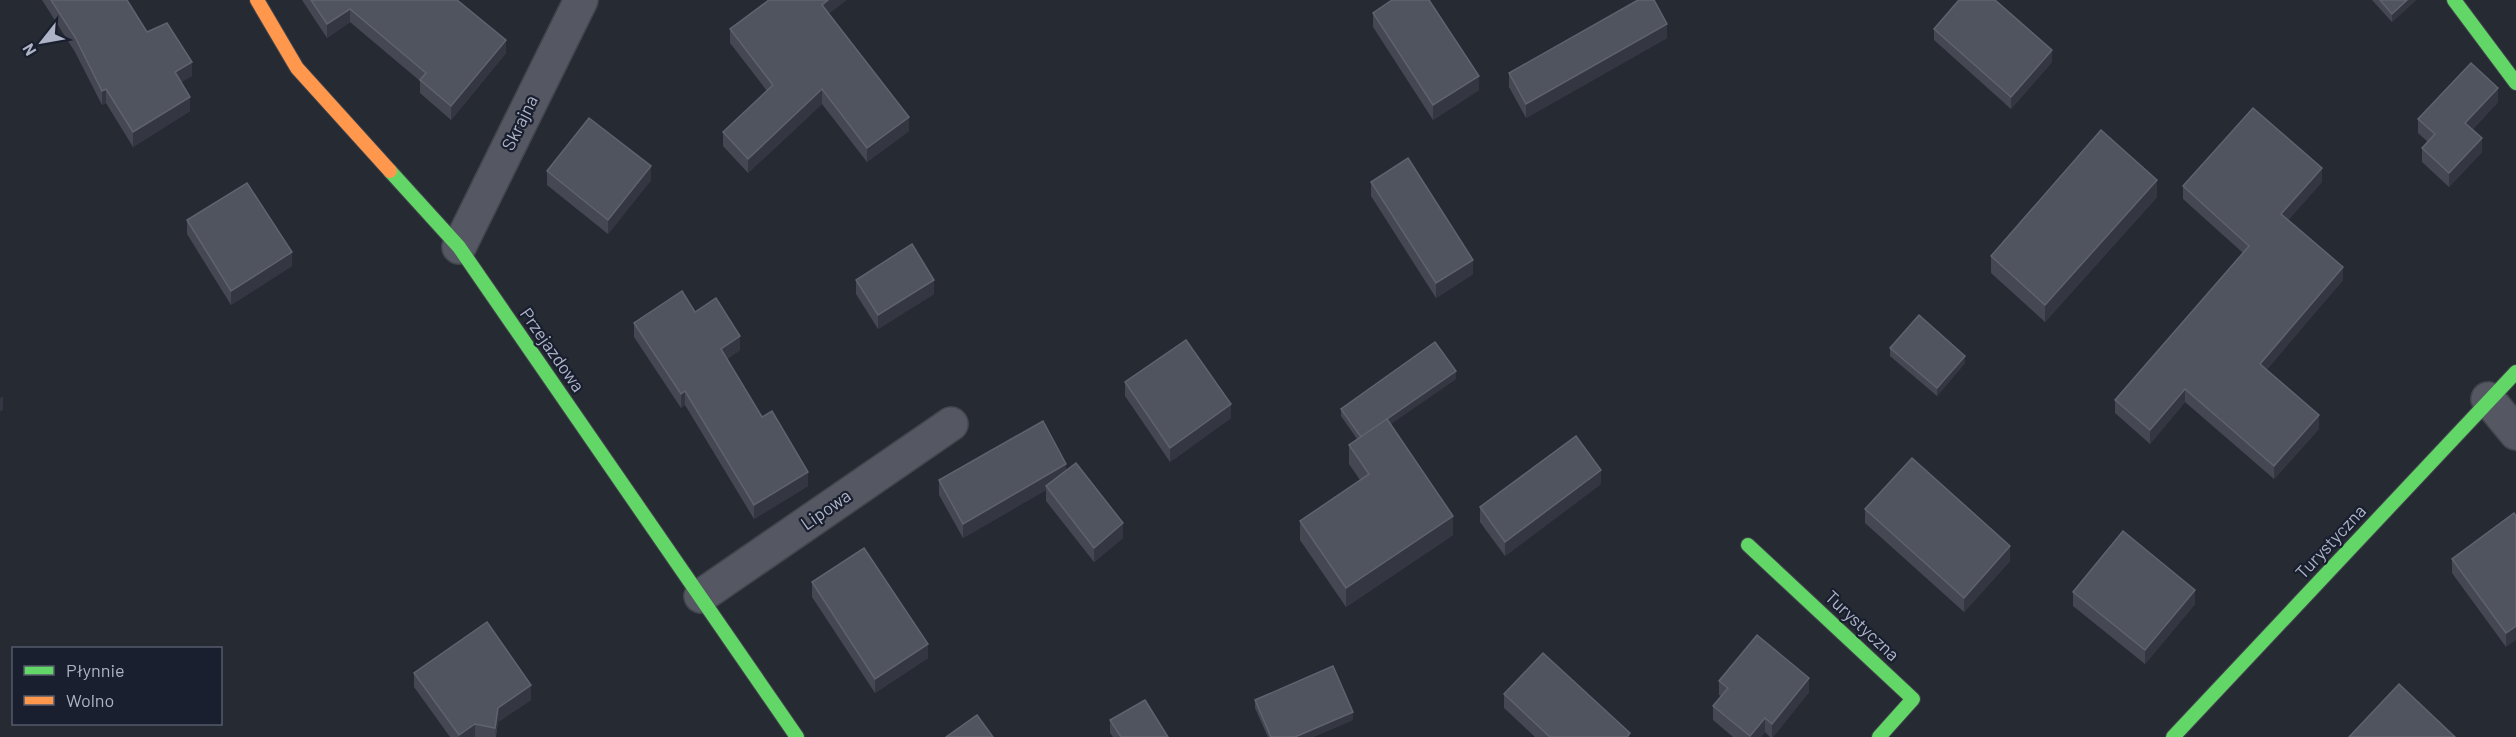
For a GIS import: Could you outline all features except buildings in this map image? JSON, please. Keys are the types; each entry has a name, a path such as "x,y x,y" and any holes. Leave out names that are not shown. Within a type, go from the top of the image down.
{"street":[{"name":"Przejazdowa","path":"257,0 297,68 459,247 797,737"},
{"name":"Skrajna","path":"459,247 581,0"},
{"path":"2454,0 2516,83"},
{"name":"Turystyczna","path":"2173,737 2488,399 2516,372"},
{"path":"2488,399 2516,433"},
{"name":"Lipowa","path":"701,596 951,424"},
{"name":"Turystyczna","path":"1748,545 1913,699 1879,737"}],"traffic: fast":[{"path":"2454,0 2516,83"},
{"path":"390,171 459,247 797,737"},
{"path":"2173,737 2516,372"},
{"path":"1748,545 1913,699 1879,737"}],"traffic: slow":[{"path":"257,0 297,68 390,171"}]}
